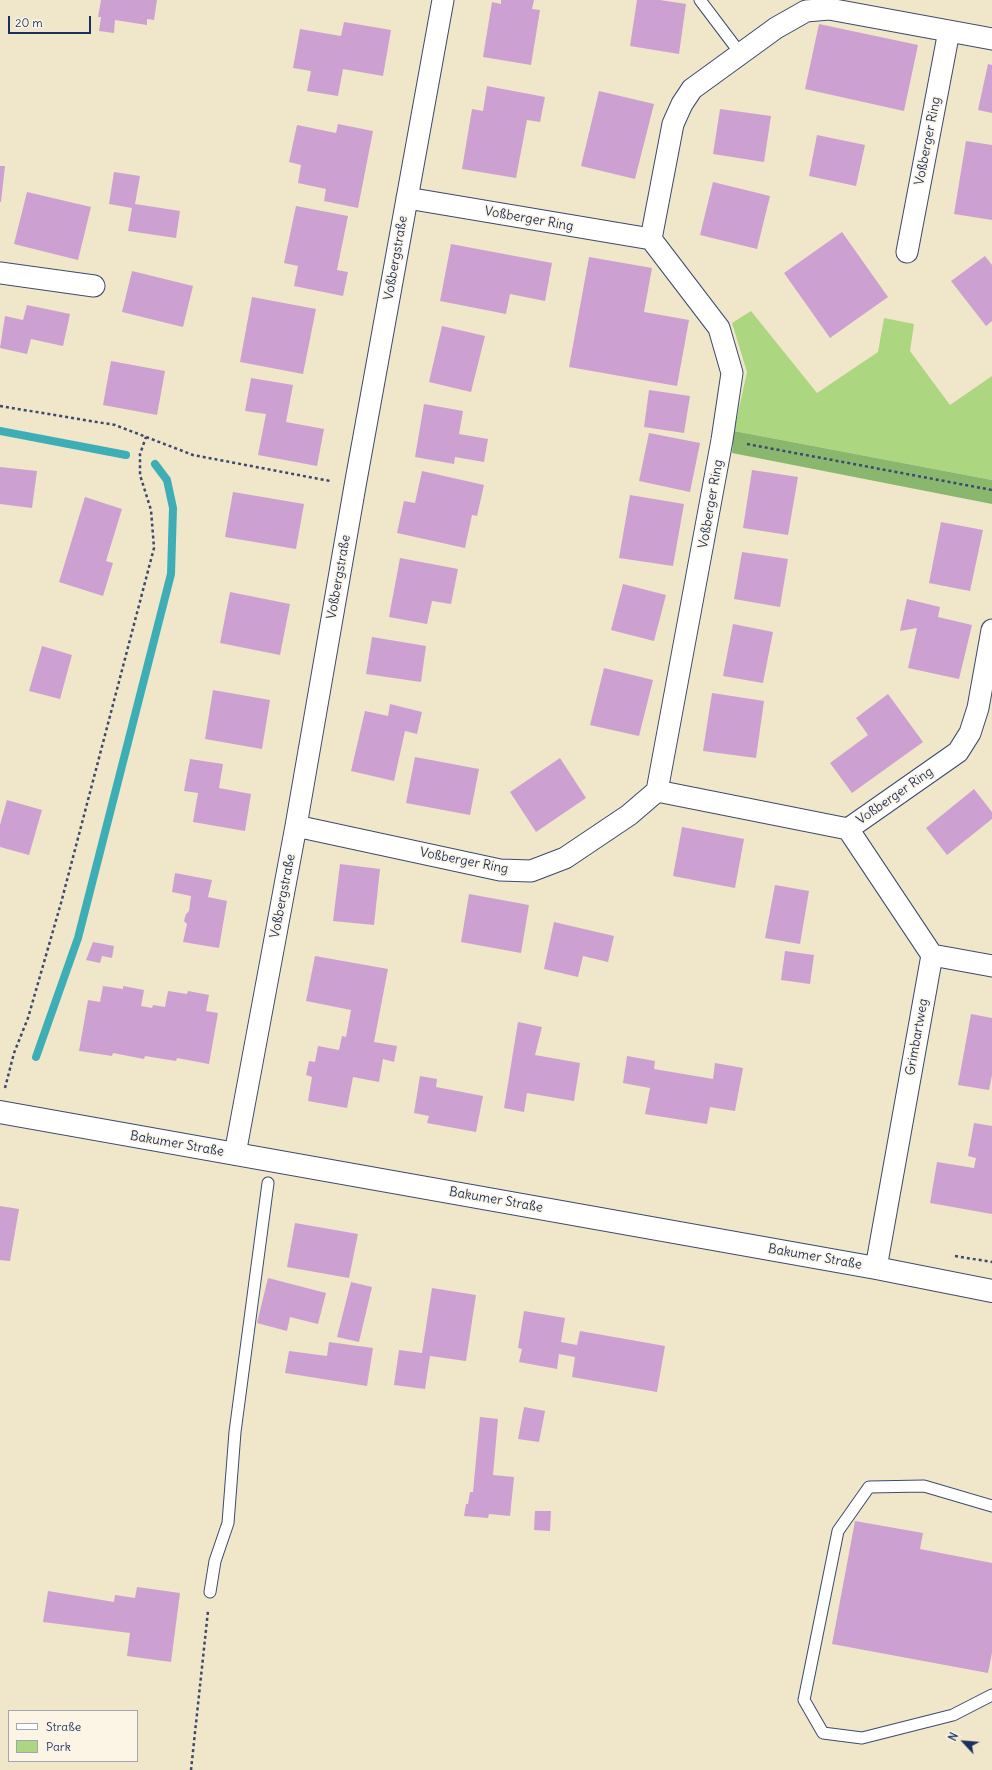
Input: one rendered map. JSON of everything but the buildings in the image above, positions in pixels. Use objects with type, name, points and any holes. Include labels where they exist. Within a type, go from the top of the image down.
[{"type":"main road","name":"Bakumer Straße","points":[[0,1112],[876,1268],[992,1291]]},
{"type":"street","name":"Voßbergstraße","points":[[235,1154],[296,826],[355,486],[443,0]]},
{"type":"street","points":[[651,240],[673,124],[682,104],[692,89],[807,6],[992,38]]},
{"type":"street","name":"Voßberger Ring","points":[[907,252],[949,31]]},
{"type":"street","name":"Voßberger Ring","points":[[296,826],[500,870],[531,872],[565,858],[629,815],[658,790],[722,440],[732,373],[719,328],[651,240],[407,198]]},
{"type":"street","points":[[0,273],[94,286]]},
{"type":"street","name":"Voßberger Ring","points":[[658,790],[848,829],[958,752],[970,733],[978,708],[992,630]]},
{"type":"street","points":[[848,829],[932,955],[992,966]]},
{"type":"street","name":"Grimbartweg","points":[[876,1268],[932,955]]},
{"type":"lane","points":[[700,0],[740,53]]},
{"type":"lane","points":[[210,1592],[215,1561],[228,1523],[235,1432],[268,1183]]},
{"type":"lane","points":[[992,1506],[924,1486],[869,1487],[838,1531],[804,1700],[823,1734],[862,1738],[952,1715],[992,1695]]},
{"type":"path","points":[[0,406],[115,426],[193,454],[355,486]]},
{"type":"path","points":[[0,1112],[14,1053],[28,1018],[61,903],[154,548],[152,510],[140,475],[140,454],[146,438]]},
{"type":"path","points":[[722,440],[992,490]]},
{"type":"path","points":[[191,1770],[210,1592]]},
{"type":"green space","points":[[751,311],[817,393],[878,352],[884,318],[914,324],[910,351],[950,405],[992,376],[992,480],[734,431],[747,372],[732,323]]},
{"type":"green space","points":[[734,431],[992,480],[992,504],[732,453]]},
{"type":"waterway","points":[[0,431],[126,455]]},
{"type":"waterway","points":[[36,1057],[78,938],[171,574],[173,508],[167,480],[155,464]]}]
